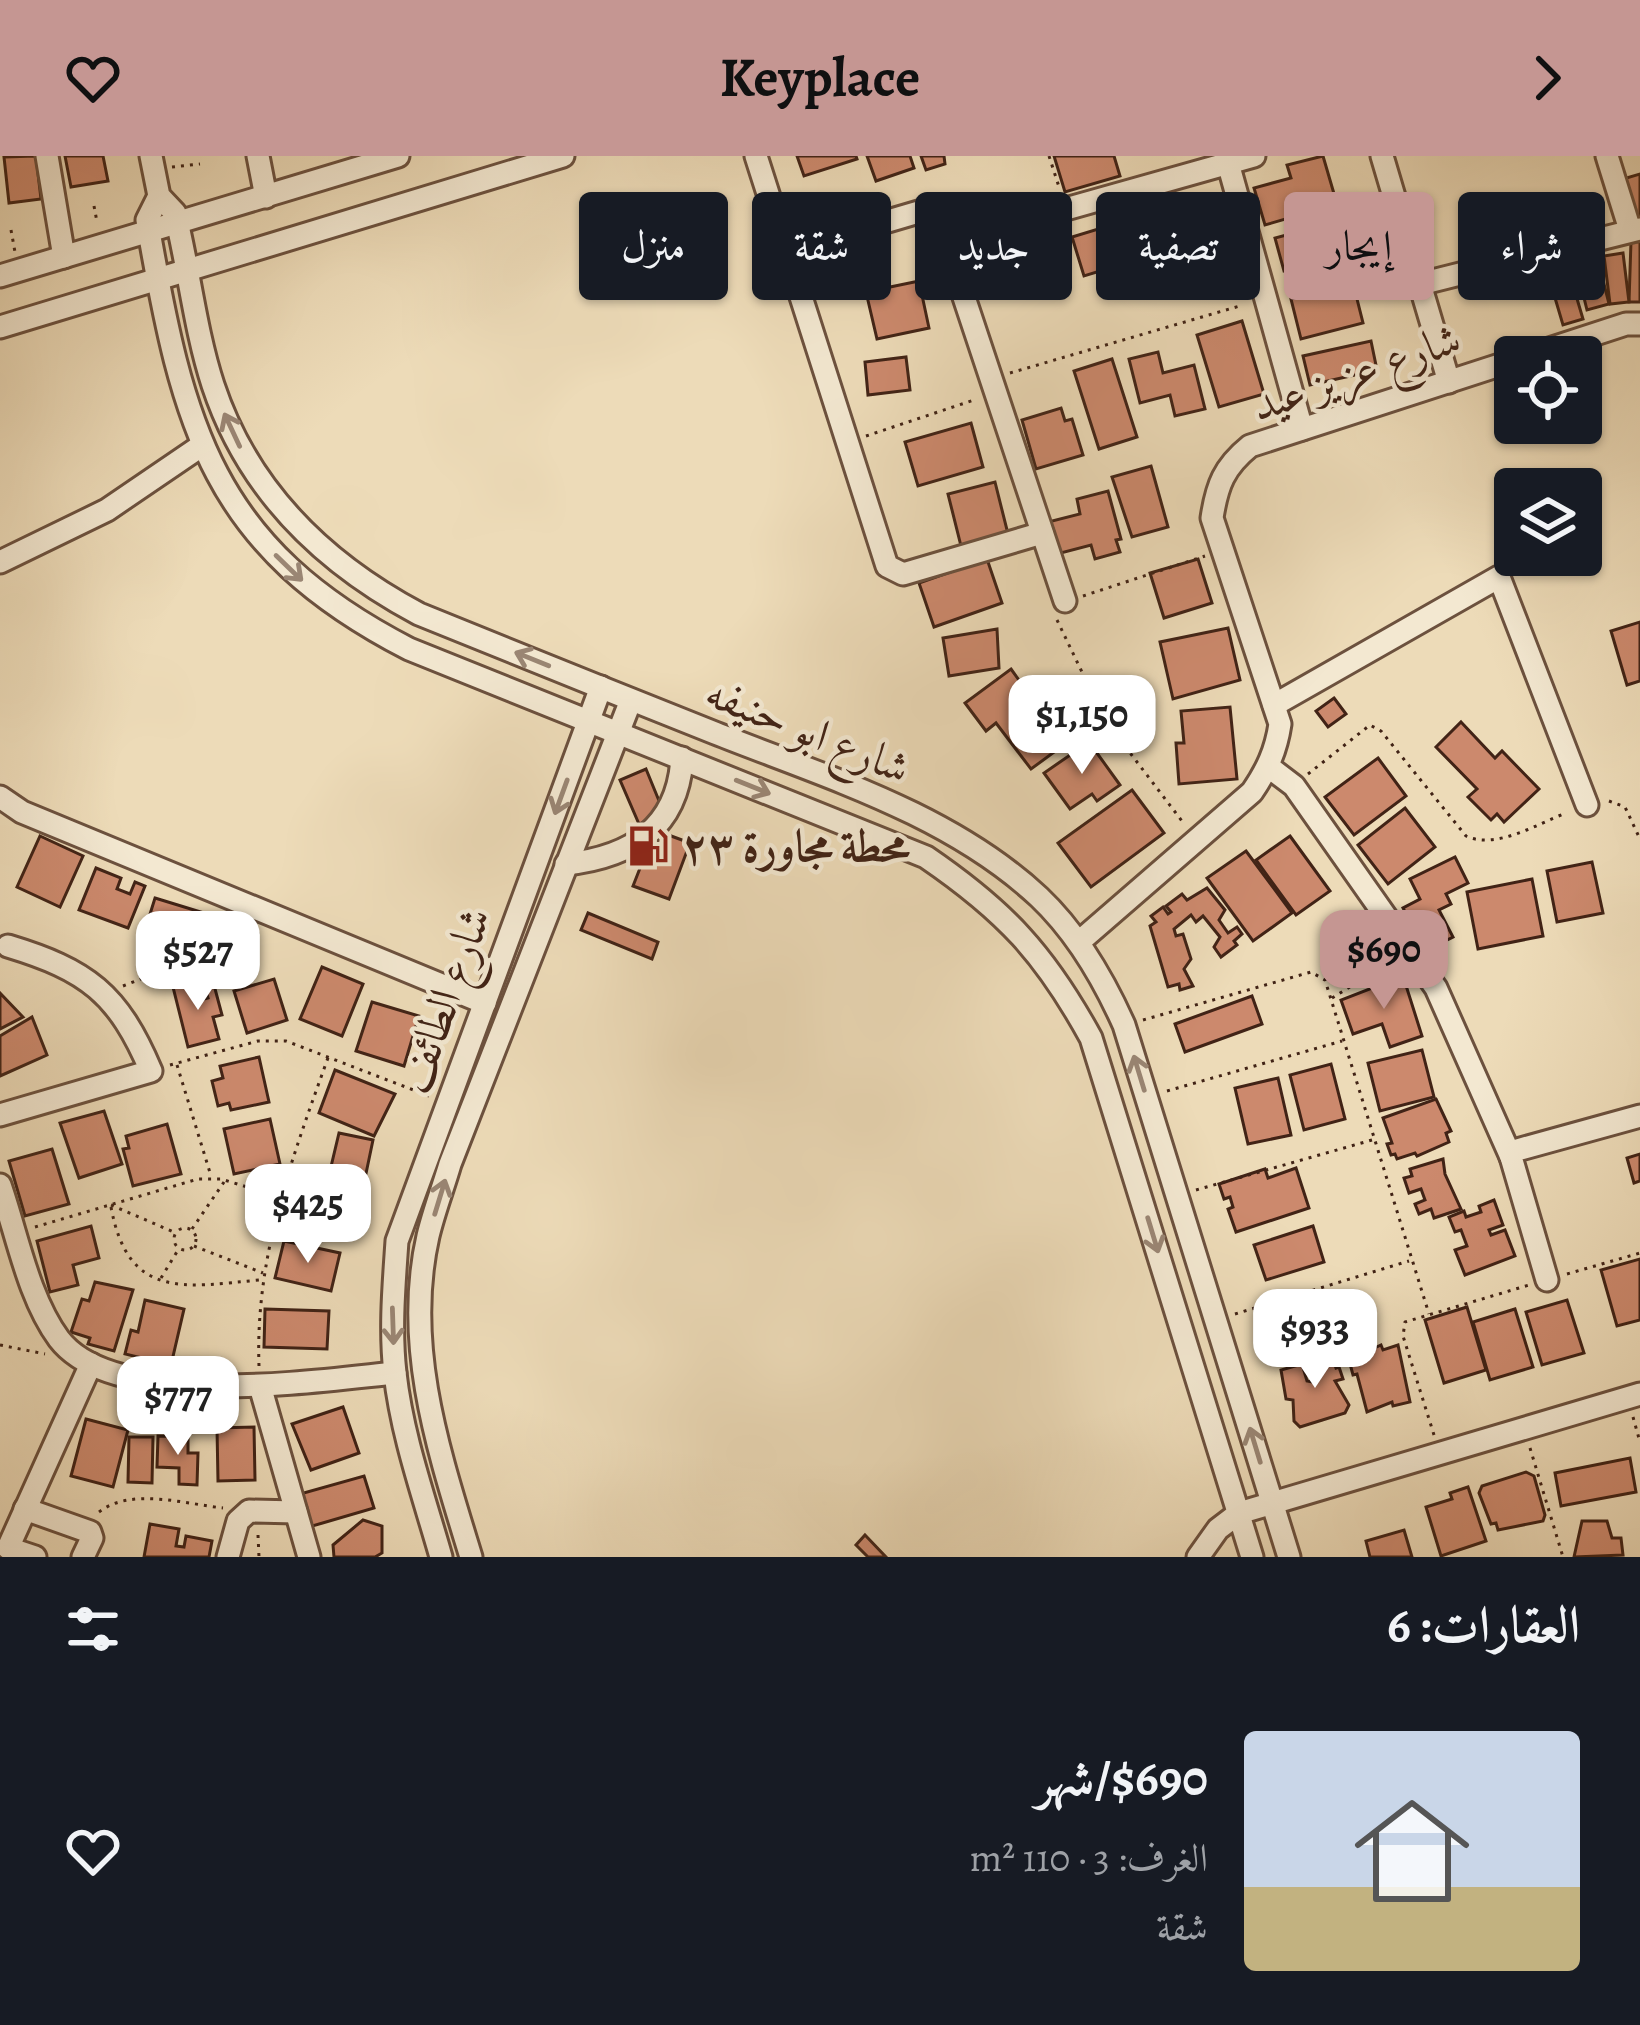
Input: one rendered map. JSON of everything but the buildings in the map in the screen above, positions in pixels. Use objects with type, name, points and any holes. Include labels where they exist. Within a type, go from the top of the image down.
[{"type":"street","points":[[46,156],[64,256]]},
{"type":"street","points":[[258,156],[266,197]]},
{"type":"street","points":[[0,276],[398,156]]},
{"type":"street","points":[[0,327],[562,156]]},
{"type":"street","points":[[756,156],[767,192]]},
{"type":"street","points":[[1072,207],[1254,156]]},
{"type":"street","points":[[1382,156],[1393,192]]},
{"type":"street","points":[[1434,280],[1635,229],[1607,156]]},
{"type":"street","name":"شارع ابو حنيفه","points":[[152,163],[159,196],[178,223],[212,382],[232,432],[258,478],[290,520],[328,557],[388,597],[944,829],[995,861],[1040,898],[1079,942],[1105,982],[1124,1025],[1289,1557]]},
{"type":"street","points":[[1228,163],[1302,429]]},
{"type":"street","name":"شارع ابو حنيفه","points":[[159,196],[147,220],[149,232],[182,393],[201,446],[230,498],[266,545],[308,587],[356,621],[409,649],[926,856],[977,892],[1023,935],[1061,984],[1091,1038],[1252,1557]]},
{"type":"street","points":[[802,300],[887,566],[896,574],[1042,533]]},
{"type":"street","points":[[965,300],[1065,601]]},
{"type":"street","points":[[1425,300],[1448,382]]},
{"type":"street","name":"شارع عزيز عيد","points":[[1591,336],[1640,324]]},
{"type":"street","name":"شارع عزيز عيد","points":[[1269,767],[1280,724],[1211,518],[1217,483],[1250,446],[1494,367]]},
{"type":"street","points":[[0,562],[106,510],[201,446]]},
{"type":"street","points":[[1274,705],[1499,577],[1587,805]]},
{"type":"street","name":"شارع الطائف","points":[[441,1557],[403,1421],[395,1373],[392,1306],[397,1240],[601,687]]},
{"type":"street","name":"شارع الطائف","points":[[471,1557],[424,1392],[419,1315],[428,1238],[450,1164],[631,700]]},
{"type":"street","points":[[566,865],[601,859],[654,828],[679,791],[682,758]]},
{"type":"street","points":[[1079,942],[1252,792],[1269,767],[1294,786],[1447,1008],[1511,1157],[1547,1280]]},
{"type":"street","points":[[0,797],[22,812],[485,1003]]},
{"type":"street","points":[[0,1115],[151,1071],[133,1029],[105,994],[60,962],[8,946]]},
{"type":"street","points":[[1511,1157],[1517,1150],[1640,1116]]},
{"type":"street","points":[[0,1185],[42,1310],[61,1342],[91,1364],[192,1386],[260,1386],[395,1373]]},
{"type":"street","points":[[35,1557],[8,1547],[91,1364]]},
{"type":"street","points":[[260,1386],[309,1557]]},
{"type":"street","points":[[1198,1557],[1218,1528],[1239,1513],[1634,1396]]},
{"type":"street","points":[[25,1509],[90,1532],[83,1557]]},
{"type":"street","points":[[228,1557],[238,1521],[249,1511],[296,1512]]},
{"type":"path","points":[[1049,156],[1061,192]]},
{"type":"path","points":[[152,163],[200,164]]},
{"type":"path","points":[[847,442],[993,386],[1266,298]]},
{"type":"path","points":[[1197,840],[1105,720],[1057,619],[1065,601],[1222,551]]},
{"type":"path","points":[[1294,786],[1370,725],[1381,731],[1466,836],[1479,842],[1610,801],[1625,806],[1640,839]]},
{"type":"path","points":[[105,994],[288,921]]},
{"type":"path","points":[[1330,999],[1408,950]]},
{"type":"path","points":[[1124,1025],[1311,972],[1325,980],[1429,1314]]},
{"type":"path","points":[[151,1071],[258,1041],[286,1041],[448,1103]]},
{"type":"path","points":[[1147,1097],[1344,1041]]},
{"type":"path","points":[[260,1386],[257,1315],[263,1277],[280,1197],[328,1055]]},
{"type":"path","points":[[177,1063],[212,1178]]},
{"type":"path","points":[[1177,1196],[1374,1140]]},
{"type":"path","points":[[16,1233],[212,1178],[280,1197]]},
{"type":"path","points":[[110,1205],[176,1233],[191,1230],[226,1180]]},
{"type":"path","points":[[110,1205],[116,1234],[131,1261],[160,1280],[184,1288],[263,1277]]},
{"type":"path","points":[[191,1230],[194,1246]]},
{"type":"path","points":[[160,1280],[179,1249],[176,1233]]},
{"type":"path","points":[[179,1249],[194,1246],[263,1277]]},
{"type":"path","points":[[1440,1454],[1401,1329],[1405,1322],[1640,1253]]},
{"type":"path","points":[[1216,1320],[1412,1260]]},
{"type":"path","points":[[1634,1396],[1640,1442]]},
{"type":"path","points":[[1524,1429],[1562,1557]]},
{"type":"path","points":[[90,1532],[97,1514],[112,1502],[131,1498],[249,1511]]},
{"type":"place","name":"محطة مجاورة ٢٣","points":[[648,846]]}]
